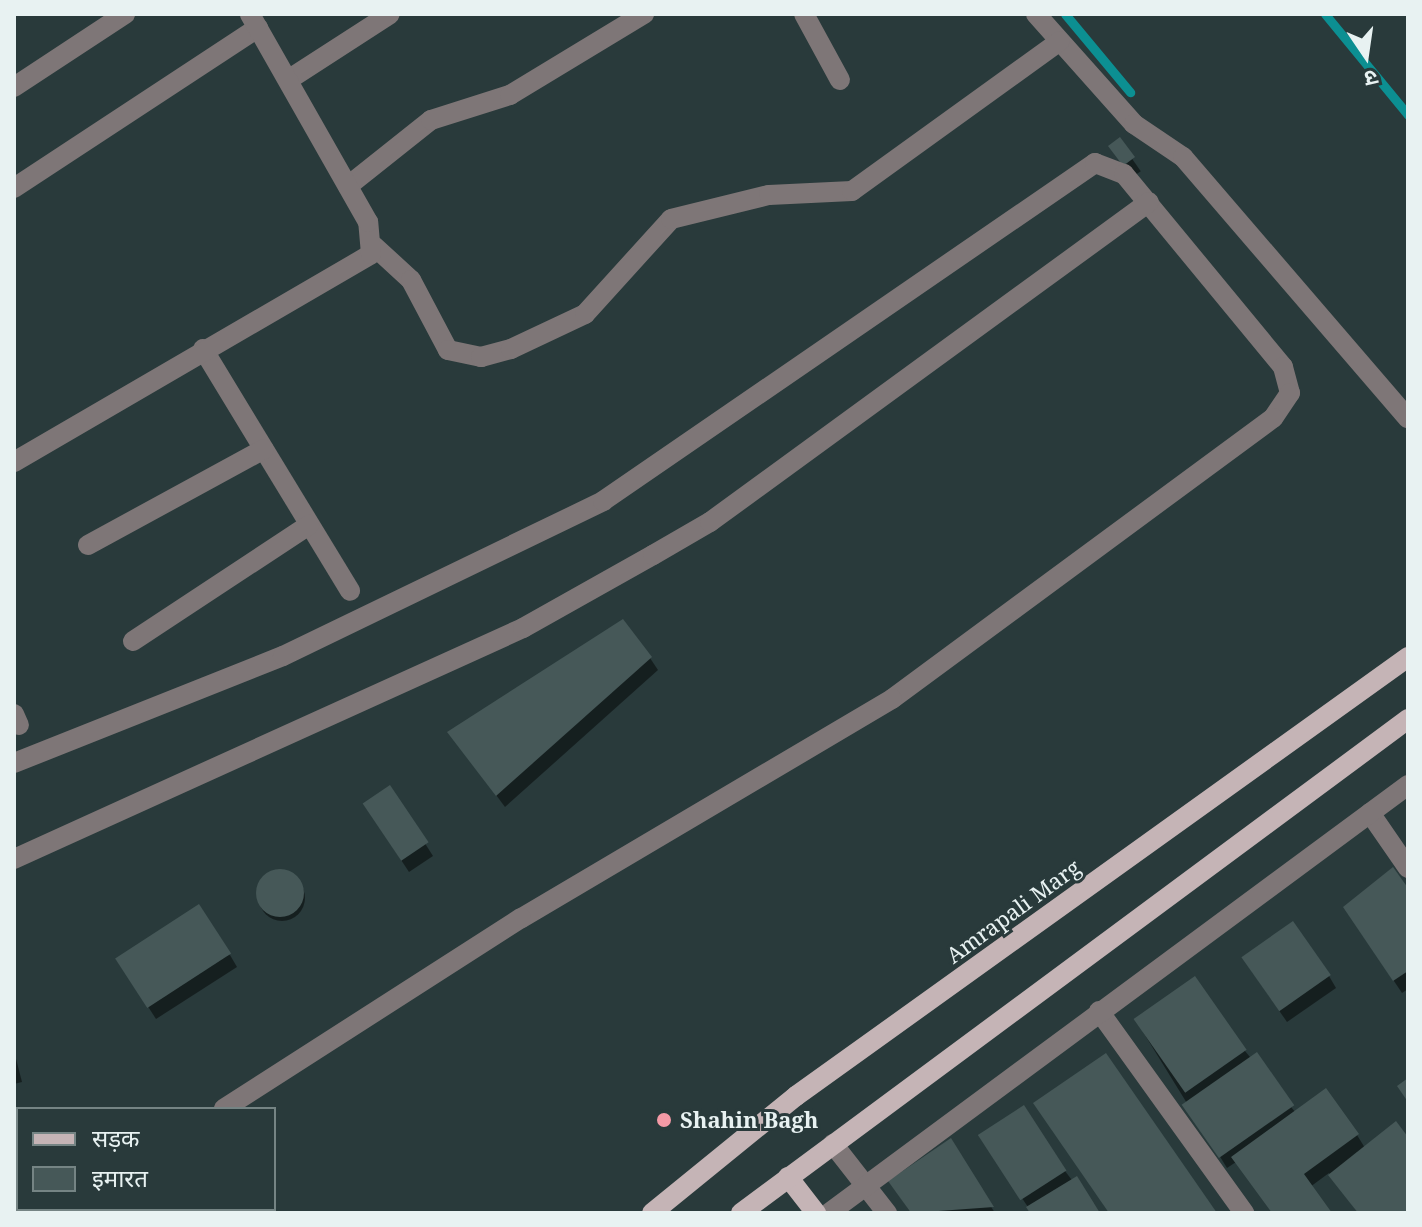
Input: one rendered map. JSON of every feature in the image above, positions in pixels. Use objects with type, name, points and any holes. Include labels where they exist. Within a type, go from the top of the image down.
[{"type":"main road","name":"Amrapali Marg","points":[[652,1213],[796,1096],[1408,657]]},
{"type":"main road","points":[[741,1213],[1408,719]]},
{"type":"main road","points":[[788,1177],[816,1213]]},
{"type":"street","points":[[14,87],[125,14]]},
{"type":"street","points":[[288,80],[390,14]]},
{"type":"street","points":[[348,186],[431,120],[510,95],[644,14]]},
{"type":"street","points":[[804,14],[840,80]]},
{"type":"street","points":[[1036,14],[1134,124],[1183,157],[1408,419]]},
{"type":"street","points":[[16,182],[254,21],[348,186],[374,246],[411,280],[448,350],[481,357],[511,349],[585,314],[671,219],[769,195],[852,191],[1060,41]]},
{"type":"street","points":[[14,763],[283,656],[603,501],[1079,169],[1111,166],[1149,202],[1283,367],[1290,393],[1273,418],[892,699],[521,918],[227,1107]]},
{"type":"street","points":[[14,859],[523,628],[653,555],[710,522],[1149,202]]},
{"type":"street","points":[[14,462],[203,349],[364,262],[374,246]]},
{"type":"street","points":[[203,349],[350,591]]},
{"type":"street","points":[[88,545],[264,449]]},
{"type":"street","points":[[133,641],[309,525]]},
{"type":"street","points":[[829,1213],[1408,785]]},
{"type":"street","points":[[1370,813],[1408,868]]},
{"type":"street","points":[[1099,1011],[1244,1213]]},
{"type":"street","points":[[833,1144],[887,1213]]},
{"type":"building","points":[[1120,137],[1135,157],[1123,166],[1108,146]]},
{"type":"building","points":[[623,619],[652,657],[496,796],[447,732]]},
{"type":"building","points":[[390,785],[429,842],[401,861],[363,803]]},
{"type":"building","points":[[1393,867],[1408,888],[1408,971],[1393,981],[1343,907]]},
{"type":"building","points":[[280,869],[297,876],[304,893],[297,910],[280,917],[263,910],[256,893],[263,876]]},
{"type":"building","points":[[199,904],[231,953],[147,1008],[115,958]]},
{"type":"building","points":[[1293,921],[1331,975],[1279,1011],[1241,957]]},
{"type":"building","points":[[1195,976],[1247,1050],[1185,1093],[1134,1019]]},
{"type":"building","points":[[1257,1052],[1294,1105],[1219,1158],[1182,1105]]},
{"type":"building","points":[[1106,1053],[1217,1213],[1109,1213],[1033,1103]]},
{"type":"building","points":[[1408,1078],[1408,1102],[1397,1086]]},
{"type":"building","points":[[1326,1088],[1359,1134],[1304,1174],[1332,1213],[1272,1213],[1231,1157]]},
{"type":"building","points":[[1024,1105],[1066,1170],[1020,1200],[978,1135]]},
{"type":"building","points":[[1396,1121],[1408,1137],[1408,1213],[1358,1213],[1328,1175]]},
{"type":"building","points":[[951,1138],[994,1207],[911,1213],[888,1181]]},
{"type":"building","points":[[1077,1176],[1100,1213],[1030,1213],[1026,1207]]},
{"type":"waterway","points":[[1065,14],[1130,92]]},
{"type":"waterway","points":[[1325,14],[1408,115]]},
{"type":"place","name":"Shahin Bagh","points":[[664,1120]]}]
